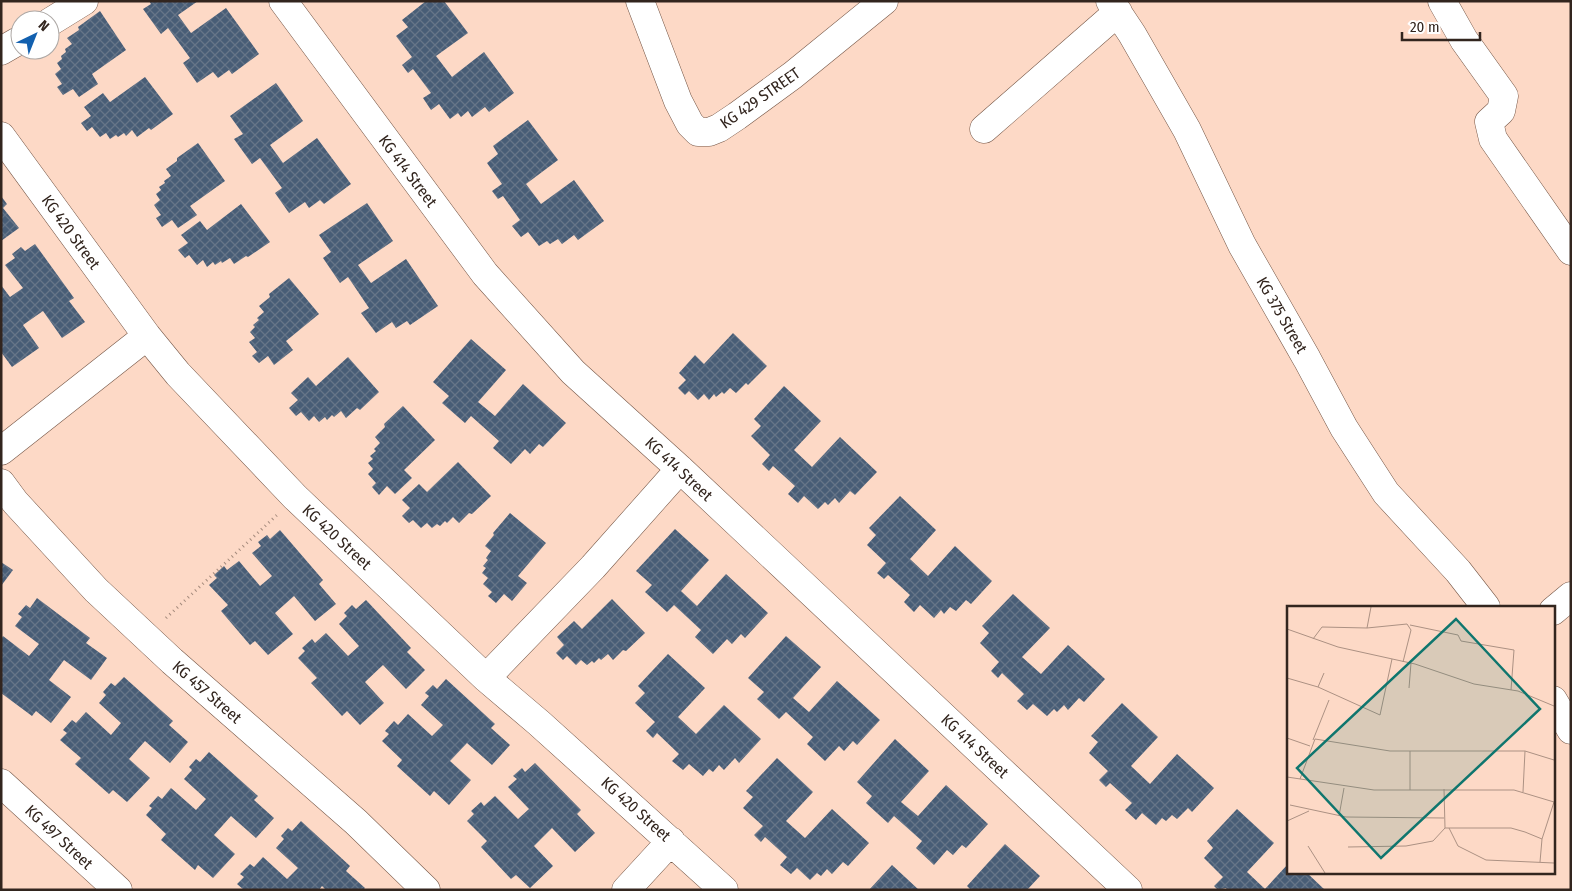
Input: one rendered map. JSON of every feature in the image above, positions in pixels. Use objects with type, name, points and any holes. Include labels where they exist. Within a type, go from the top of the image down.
[{"type":"street","points":[[60,16],[84,1]]},
{"type":"street","name":"KG 414 Street","points":[[283,1],[484,274],[574,372],[680,469],[1128,890]]},
{"type":"street","name":"KG 429 STREET","points":[[640,1],[678,101],[690,124],[698,132],[709,132],[719,128],[737,116],[793,75],[884,1]]},
{"type":"street","points":[[1442,1],[1464,40],[1504,96],[1501,111],[1489,122],[1493,139],[1571,251]]},
{"type":"street","points":[[984,129],[1114,7]]},
{"type":"street","name":"KG 375 Street","points":[[1114,7],[1187,130],[1242,245],[1344,428],[1386,492],[1458,571],[1485,606]]},
{"type":"street","name":"KG 420 Street","points":[[1,136],[147,336],[178,374],[295,497],[486,678],[539,723],[724,890]]},
{"type":"street","points":[[1,451],[147,336]]},
{"type":"street","points":[[486,678],[593,568],[680,469]]},
{"type":"street","name":"KG 457 Street","points":[[1,482],[15,502],[96,590],[146,637],[356,822],[426,890]]},
{"type":"street","points":[[1554,610],[1571,596]]},
{"type":"street","points":[[1554,702],[1571,730]]},
{"type":"street","name":"KG 497 Street","points":[[1,783],[118,890]]},
{"type":"street","points":[[626,890],[671,841]]},
{"type":"path","points":[[146,637],[295,497]]},
{"type":"building","points":[[149,1],[198,1],[178,15],[191,33],[226,8],[259,54],[232,74],[229,70],[218,78],[213,72],[197,83],[183,63],[190,58],[168,28],[161,34],[143,9],[151,4]]},
{"type":"building","points":[[426,1],[444,1],[468,33],[436,56],[452,77],[484,52],[514,93],[489,112],[485,107],[472,117],[468,111],[461,117],[458,113],[450,119],[439,104],[431,110],[423,98],[431,93],[413,69],[408,73],[402,65],[412,57],[396,36],[408,27],[402,20]]},
{"type":"building","points":[[100,11],[126,50],[92,74],[98,84],[79,97],[73,89],[63,95],[57,87],[62,84],[55,74],[61,69],[57,63],[66,52],[65,49],[72,44],[67,38],[79,30],[78,27]]},
{"type":"building","points":[[145,77],[173,114],[151,130],[149,128],[137,137],[132,130],[126,136],[124,133],[110,139],[106,133],[100,137],[92,127],[87,131],[81,123],[91,116],[84,107],[103,93],[110,102]]},
{"type":"building","points":[[276,83],[303,121],[270,145],[283,163],[317,138],[351,184],[324,204],[320,200],[309,208],[305,202],[289,213],[275,193],[282,188],[260,158],[252,164],[234,139],[243,134],[230,116]]},
{"type":"building","points":[[528,120],[558,160],[526,184],[541,204],[574,180],[604,221],[578,240],[574,235],[562,244],[558,239],[550,244],[547,241],[539,246],[528,232],[521,237],[512,226],[520,220],[503,196],[498,199],[492,191],[502,184],[487,163],[498,154],[493,146]]},
{"type":"building","points":[[198,143],[225,181],[190,206],[197,215],[178,228],[172,220],[162,227],[156,218],[161,215],[154,205],[160,200],[156,194],[161,190],[159,187],[171,176],[166,169],[177,161],[177,158]]},
{"type":"building","points":[[1,196],[7,204],[3,208],[19,228],[1,241]]},
{"type":"building","points":[[367,203],[393,241],[358,265],[371,283],[406,259],[438,306],[410,325],[407,321],[396,328],[392,322],[376,333],[361,313],[369,308],[348,277],[340,283],[323,258],[331,252],[319,235]]},
{"type":"building","points":[[241,204],[270,242],[234,264],[230,258],[215,265],[213,262],[207,267],[203,260],[197,265],[189,255],[185,258],[178,250],[188,243],[181,235],[200,221],[207,230]]},
{"type":"building","points":[[35,244],[74,298],[69,301],[85,322],[62,338],[43,311],[23,325],[39,348],[12,367],[1,352],[1,285],[10,297],[23,288],[5,265],[15,258],[12,254],[21,247],[25,251]]},
{"type":"building","points":[[289,278],[319,314],[286,341],[293,350],[274,365],[268,356],[259,363],[252,356],[257,352],[249,342],[255,338],[250,332],[255,327],[253,325],[264,312],[259,306],[270,297],[269,294]]},
{"type":"building","points":[[733,333],[767,366],[748,385],[746,383],[736,393],[730,388],[724,394],[722,392],[716,397],[714,394],[709,400],[704,394],[698,400],[689,391],[685,395],[678,388],[686,380],[679,373],[695,355],[704,364]]},
{"type":"building","points":[[471,339],[506,370],[478,402],[495,416],[523,384],[566,423],[543,447],[539,444],[530,454],[525,449],[511,464],[493,448],[499,441],[471,416],[465,423],[442,403],[449,396],[433,382]]},
{"type":"building","points":[[348,357],[379,392],[360,410],[357,408],[346,418],[341,411],[334,417],[332,415],[327,420],[325,417],[319,422],[314,416],[309,421],[301,412],[296,416],[289,408],[298,400],[291,393],[308,377],[316,386]]},
{"type":"building","points":[[784,386],[821,421],[794,450],[812,467],[840,437],[877,472],[855,495],[850,491],[839,503],[835,498],[828,505],[825,502],[818,509],[804,496],[798,503],[788,494],[795,486],[773,466],[769,471],[762,464],[770,455],[751,436],[761,426],[754,419]]},
{"type":"building","points":[[403,406],[435,440],[404,470],[412,478],[395,494],[387,486],[379,495],[372,487],[376,483],[368,474],[373,469],[368,463],[373,459],[370,456],[376,451],[374,449],[380,443],[375,437],[385,427],[384,424]]},
{"type":"building","points":[[458,462],[491,496],[472,514],[469,513],[459,523],[453,517],[447,523],[445,521],[440,526],[437,524],[432,528],[427,523],[421,528],[413,520],[409,523],[402,516],[410,508],[402,500],[419,484],[427,492]]},
{"type":"building","points":[[900,496],[936,530],[910,559],[928,576],[955,546],[992,581],[971,604],[966,600],[956,611],[950,607],[944,614],[941,610],[934,618],[920,605],[914,612],[904,602],[910,595],[888,575],[884,579],[877,573],[886,563],[867,545],[876,535],[869,528]]},
{"type":"building","points":[[510,513],[546,543],[518,576],[527,583],[512,601],[504,594],[496,603],[488,596],[492,592],[483,584],[488,578],[482,573],[486,568],[483,566],[488,560],[486,558],[491,551],[485,546]]},
{"type":"building","points":[[675,529],[709,560],[681,591],[697,606],[726,574],[768,613],[745,638],[741,634],[732,644],[727,639],[713,654],[695,637],[701,630],[674,605],[667,612],[645,592],[652,585],[636,571]]},
{"type":"building","points":[[280,530],[323,580],[319,584],[336,604],[315,621],[294,596],[275,613],[293,634],[268,655],[255,641],[250,645],[221,611],[228,605],[209,585],[217,578],[214,575],[224,566],[227,570],[239,561],[260,586],[272,576],[252,553],[261,546],[258,542],[267,535],[270,539]]},
{"type":"building","points":[[1,562],[13,570],[1,586]]},
{"type":"building","points":[[1013,594],[1050,628],[1022,657],[1041,674],[1068,645],[1105,679],[1084,702],[1079,698],[1068,710],[1064,705],[1057,712],[1054,709],[1047,716],[1033,704],[1027,710],[1017,701],[1024,694],[1002,673],[998,678],[991,671],[999,662],[980,643],[989,633],[982,626]]},
{"type":"building","points":[[37,598],[90,638],[86,643],[107,658],[91,680],[64,660],[49,680],[71,697],[51,723],[36,711],[32,716],[1,693],[1,639],[3,636],[29,656],[39,644],[15,626],[22,617],[18,614],[26,605],[30,608]]},
{"type":"building","points":[[612,599],[645,633],[626,651],[623,650],[613,660],[608,654],[601,660],[599,658],[594,663],[592,661],[587,665],[581,660],[576,665],[567,656],[563,660],[556,653],[564,645],[557,637],[574,621],[582,629]]},
{"type":"building","points":[[366,600],[411,648],[407,652],[425,670],[406,689],[383,665],[365,682],[384,703],[360,725],[347,711],[342,716],[311,683],[317,678],[298,658],[305,651],[302,648],[312,639],[315,643],[326,633],[348,656],[359,646],[339,624],[347,616],[344,613],[352,605],[356,609]]},
{"type":"building","points":[[786,636],[821,667],[793,698],[809,712],[837,681],[880,720],[857,745],[853,741],[844,751],[839,746],[825,761],[807,744],[813,737],[786,712],[779,719],[757,699],[764,692],[748,678]]},
{"type":"building","points":[[668,654],[705,688],[678,717],[696,734],[724,705],[761,739],[739,763],[735,758],[724,770],[719,765],[713,772],[709,769],[703,776],[689,764],[683,770],[672,761],[679,754],[657,733],[653,738],[646,731],[655,722],[635,703],[645,693],[638,686]]},
{"type":"building","points":[[124,677],[173,721],[169,725],[188,742],[170,763],[145,741],[129,759],[150,778],[127,802],[113,790],[109,794],[75,764],[81,758],[60,740],[67,733],[63,730],[72,720],[76,723],[86,712],[111,735],[121,723],[99,703],[106,695],[103,692],[111,683],[115,686]]},
{"type":"building","points":[[446,679],[495,724],[491,728],[510,745],[492,765],[467,743],[450,761],[471,780],[449,805],[434,791],[430,796],[397,766],[402,760],[382,741],[389,734],[385,731],[394,721],[398,725],[408,714],[432,736],[443,725],[421,705],[429,696],[425,693],[433,685],[437,689]]},
{"type":"building","points":[[1122,703],[1158,737],[1131,766],[1150,784],[1177,754],[1214,788],[1192,812],[1188,808],[1177,819],[1172,815],[1166,821],[1162,818],[1156,825],[1142,813],[1136,820],[1125,810],[1132,803],[1110,783],[1106,787],[1099,780],[1108,771],[1089,753],[1098,742],[1091,736]]},
{"type":"building","points":[[895,739],[929,771],[901,802],[918,816],[946,785],[988,824],[966,848],[962,845],[953,855],[947,850],[934,865],[916,848],[922,841],[894,816],[888,823],[866,803],[872,796],[857,782]]},
{"type":"building","points":[[209,752],[258,796],[254,800],[274,818],[256,838],[231,816],[214,835],[235,854],[213,878],[198,865],[195,870],[161,840],[166,834],[146,815],[152,808],[149,806],[158,796],[162,799],[171,788],[196,810],[206,799],[184,779],[192,770],[189,767],[196,759],[200,762]]},
{"type":"building","points":[[777,758],[813,792],[786,821],[805,838],[832,809],[869,843],[848,866],[843,862],[832,874],[827,869],[821,876],[817,873],[810,880],[797,868],[791,874],[780,865],[787,857],[765,837],[761,842],[754,835],[763,826],[743,808],[753,797],[746,791]]},
{"type":"building","points":[[535,763],[581,810],[577,814],[595,833],[575,852],[552,828],[534,846],[553,866],[530,888],[516,875],[511,879],[481,847],[487,841],[467,821],[474,814],[471,811],[481,802],[484,806],[495,796],[518,819],[529,809],[508,787],[517,779],[513,776],[522,768],[525,772]]},
{"type":"building","points":[[1237,809],[1274,843],[1247,872],[1265,889],[1287,865],[1287,874],[1308,874],[1325,890],[1227,890],[1226,888],[1218,890],[1214,886],[1223,877],[1204,858],[1213,848],[1207,841]]},
{"type":"building","points":[[301,821],[350,866],[346,871],[365,888],[363,890],[326,890],[322,886],[319,890],[244,890],[237,884],[244,877],[240,874],[250,864],[254,867],[263,857],[287,879],[298,868],[276,848],[284,839],[281,836],[288,828],[292,831]]},
{"type":"building","points":[[1005,844],[1040,876],[1027,890],[971,890],[967,886]]},
{"type":"building","points":[[892,865],[919,890],[869,890]]}]
